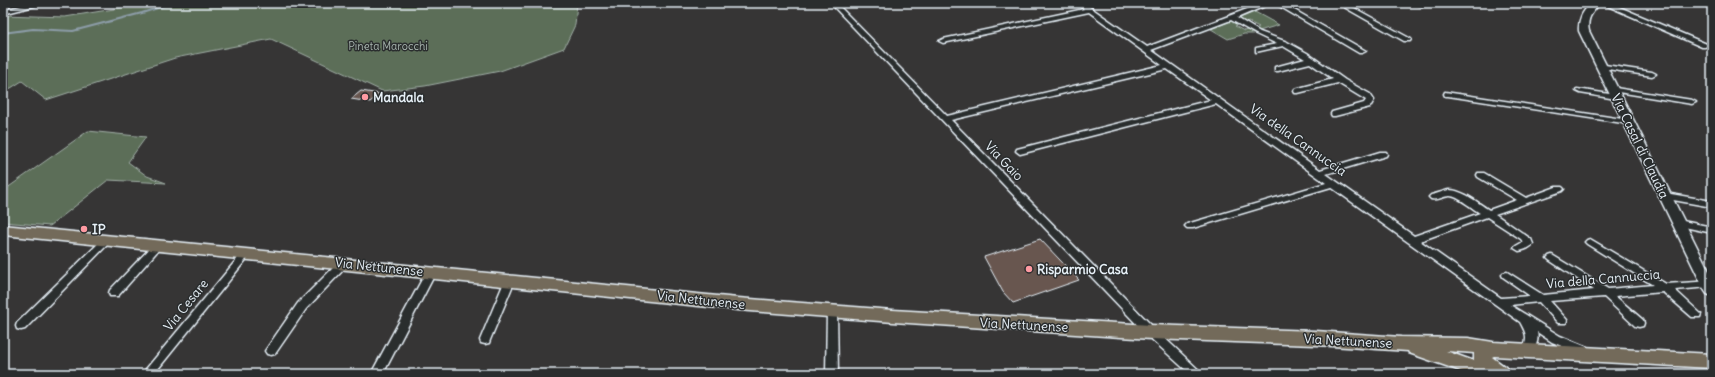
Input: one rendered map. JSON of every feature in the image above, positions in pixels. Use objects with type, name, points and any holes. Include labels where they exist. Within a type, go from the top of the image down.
[{"type":"main road","name":"Via Nettunense","points":[[3,230],[738,304],[963,321],[1151,332],[1316,338],[1402,344],[1468,345],[1493,349],[1707,359]]},
{"type":"main road","name":"Via Nettunense","points":[[1402,344],[1490,374]]},
{"type":"main road","points":[[1493,349],[1483,353],[1482,359],[1488,366],[1501,374]]},
{"type":"street","points":[[3,12],[44,3]]},
{"type":"street","name":"Via della Cannuccia","points":[[1080,3],[1520,317],[1560,341],[1592,353]]},
{"type":"street","points":[[1146,50],[1269,3]]},
{"type":"street","points":[[1277,3],[1362,51]]},
{"type":"street","points":[[1340,3],[1407,39]]},
{"type":"street","name":"Via Casal di Claudia","points":[[1596,3],[1585,16],[1583,24],[1586,36],[1710,287]]},
{"type":"street","points":[[1604,3],[1705,44]]},
{"type":"street","name":"Via Gaio","points":[[838,8],[1151,332],[1197,374]]},
{"type":"street","points":[[943,41],[1090,10]]},
{"type":"street","points":[[1232,18],[1261,35],[1284,44],[1304,55],[1326,69],[1339,80],[1365,95],[1370,102],[1367,105],[1335,114]]},
{"type":"street","points":[[1259,50],[1284,44]]},
{"type":"street","points":[[1278,69],[1311,60]]},
{"type":"street","points":[[945,119],[1169,66]]},
{"type":"street","points":[[1601,66],[1652,74]]},
{"type":"street","points":[[1298,91],[1339,80]]},
{"type":"street","points":[[1580,91],[1614,93],[1692,102]]},
{"type":"street","points":[[1448,94],[1629,122]]},
{"type":"street","points":[[1020,151],[1218,101]]},
{"type":"street","points":[[1320,173],[1383,154]]},
{"type":"street","points":[[1481,175],[1525,200]]},
{"type":"street","points":[[1190,226],[1334,183]]},
{"type":"street","points":[[1413,240],[1559,189]]},
{"type":"street","points":[[1434,197],[1447,193],[1456,194],[1526,238],[1528,244],[1519,248]]},
{"type":"street","points":[[1665,196],[1712,204]]},
{"type":"street","points":[[1678,223],[1712,230]]},
{"type":"street","points":[[21,326],[107,240]]},
{"type":"street","points":[[1590,242],[1665,288],[1696,314]]},
{"type":"street","points":[[114,293],[158,245]]},
{"type":"street","name":"Via Cesare","points":[[148,374],[246,254]]},
{"type":"street","points":[[1552,258],[1606,293],[1639,323]]},
{"type":"street","points":[[271,351],[301,308],[344,264]]},
{"type":"street","points":[[377,374],[431,272]]},
{"type":"street","points":[[1507,275],[1540,298],[1562,320]]},
{"type":"street","points":[[485,340],[510,280]]},
{"type":"street","name":"Via della Cannuccia","points":[[1500,302],[1665,288],[1710,287]]},
{"type":"street","points":[[832,311],[832,374]]},
{"type":"street","name":"Via della Cannuccia","points":[[1520,317],[1534,336],[1528,350]]},
{"type":"green space","name":"Pineta Marocchi","points":[[132,3],[577,3],[575,25],[564,48],[500,71],[425,86],[382,91],[271,39],[175,58],[46,100],[22,81],[3,93],[3,15],[65,17],[120,8]]},
{"type":"green space","points":[[1255,12],[1279,25],[1259,31],[1255,29],[1259,27],[1249,22],[1245,23],[1237,19]]},
{"type":"green space","points":[[1233,20],[1240,24],[1235,26],[1244,31],[1248,30],[1256,34],[1244,34],[1228,39],[1211,29]]},
{"type":"green space","points":[[88,131],[146,137],[128,162],[147,176],[166,183],[108,180],[50,226],[3,222],[3,191]]},
{"type":"building","name":"Mandala","points":[[361,91],[380,94],[370,102],[351,99]]},
{"type":"building","name":"Risparmio Casa","points":[[1040,239],[1079,280],[1013,303],[1003,292],[984,257]]},
{"type":"waterway","points":[[3,33],[33,29],[73,31],[142,13],[173,3]]},
{"type":"place","name":"Mandala","points":[[365,97]]},
{"type":"place","name":"IP","points":[[84,229]]},
{"type":"place","name":"Risparmio Casa","points":[[1029,269]]}]
